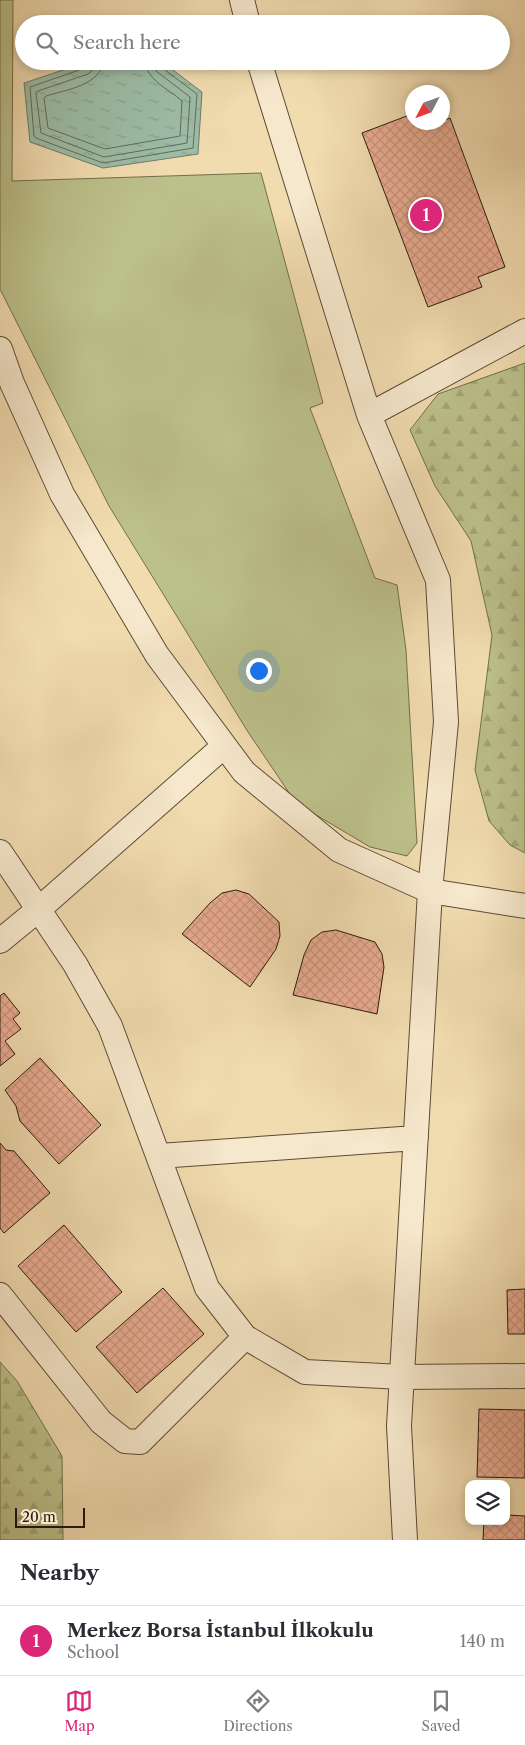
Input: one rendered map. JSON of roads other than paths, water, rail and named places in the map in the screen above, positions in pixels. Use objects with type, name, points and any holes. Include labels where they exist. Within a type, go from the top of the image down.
[{"type":"street","points":[[242,0],[246,15]]},
{"type":"street","points":[[262,70],[369,415],[438,580],[446,722],[430,891],[399,1426],[405,1540]]},
{"type":"street","points":[[369,415],[525,331]]},
{"type":"street","points":[[0,349],[6,385],[62,494],[157,655],[244,772],[339,850],[430,891],[525,906]]},
{"type":"street","points":[[0,941],[224,746]]},
{"type":"street","points":[[0,852],[75,964],[110,1026],[207,1288],[245,1337],[305,1372],[402,1377],[525,1376]]},
{"type":"street","points":[[158,1156],[416,1138]]},
{"type":"street","points":[[0,1295],[101,1422],[126,1441],[140,1442],[245,1337]]},
{"type":"water","points":[[63,70],[173,70],[202,92],[198,154],[103,168],[30,142],[24,83]]},
{"type":"place","name":"Merkez Borsa İstanbul İlkokulu","points":[[426,215]]}]
